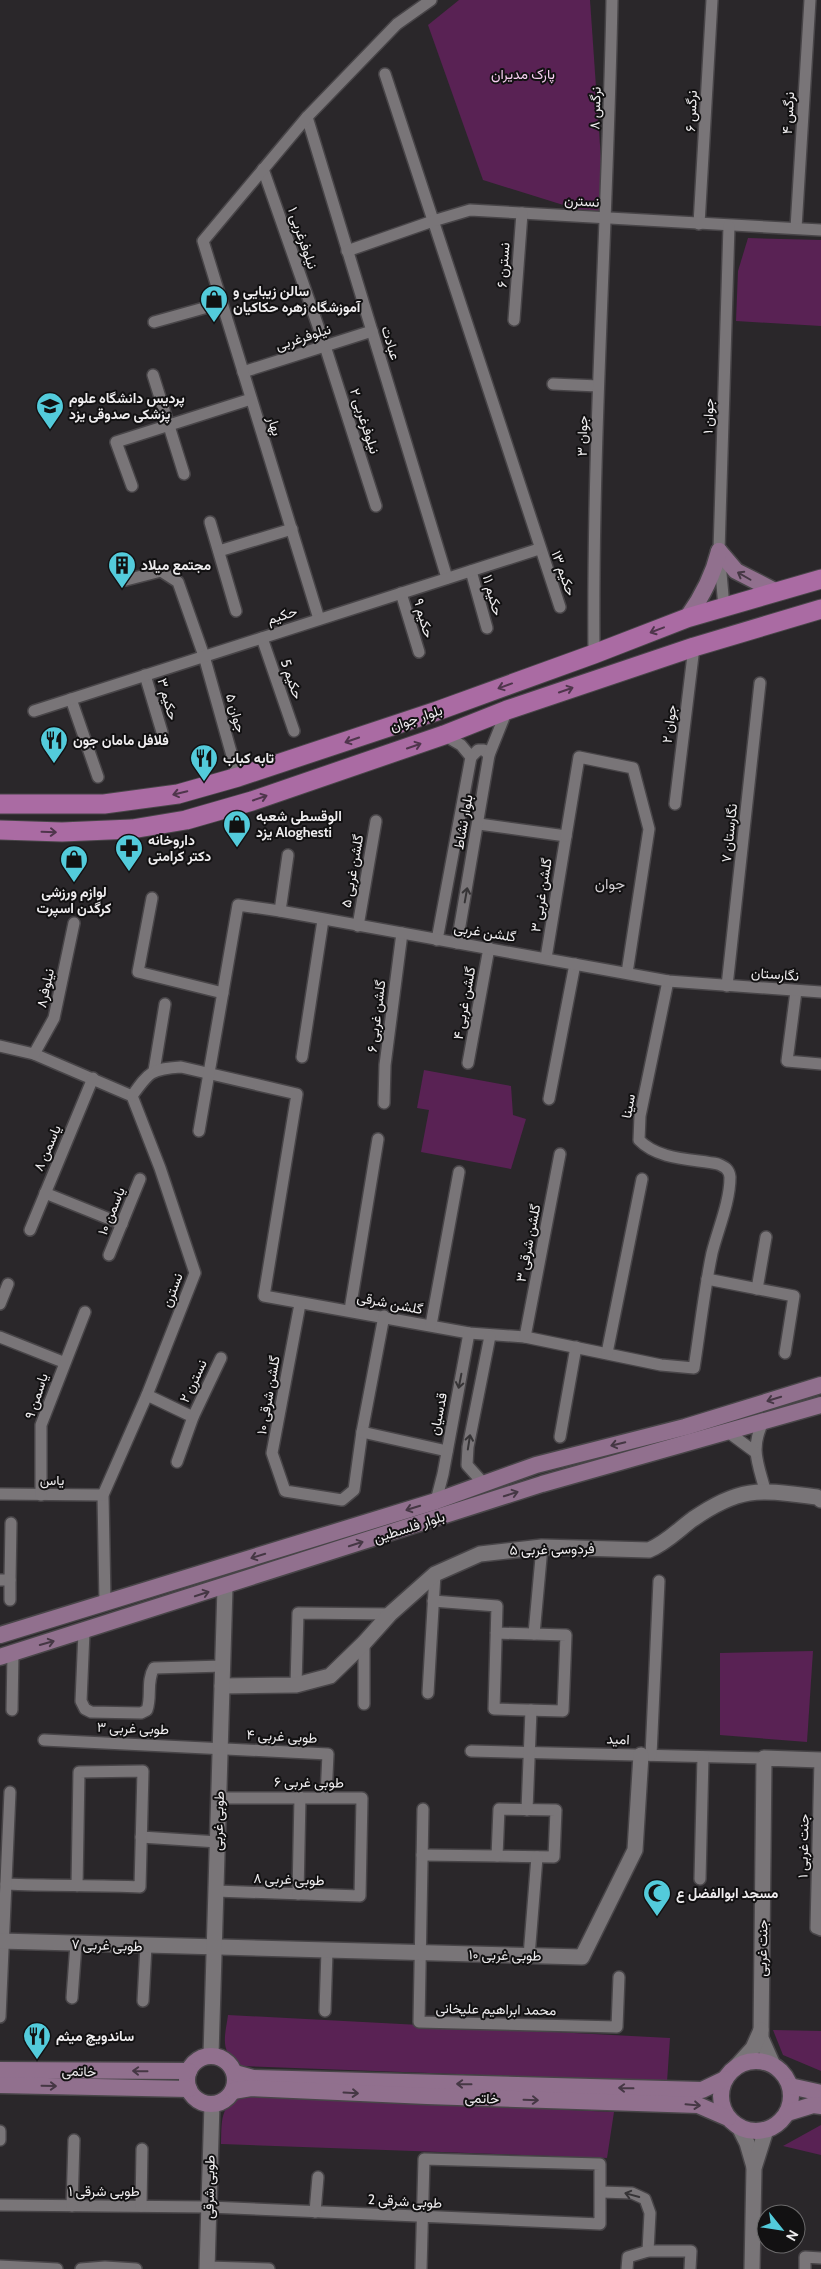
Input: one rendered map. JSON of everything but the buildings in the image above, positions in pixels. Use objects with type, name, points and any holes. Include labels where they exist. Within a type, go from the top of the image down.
[{"type":"main road","points":[[719,552],[736,571],[776,592]]},
{"type":"main road","points":[[688,618],[703,595],[719,552]]},
{"type":"main road","name":"بلوار جوان","points":[[0,804],[104,804],[178,794],[238,777],[437,711],[688,618],[821,579]]},
{"type":"main road","points":[[724,607],[735,635]]},
{"type":"main road","name":"بلوار جوان","points":[[0,830],[62,832],[132,829],[186,820],[252,801],[444,735],[508,710],[694,647],[821,609]]},
{"type":"main road","name":"بلوار فلسطین","points":[[0,1635],[436,1501],[536,1465],[685,1427],[821,1385]]},
{"type":"main road","name":"بلوار فلسطین","points":[[7,1655],[225,1587],[542,1484],[821,1405]]},
{"type":"main road","points":[[536,1465],[542,1484]]},
{"type":"main road","points":[[212,2055],[226,2060],[235,2073],[236,2080],[233,2091],[224,2101],[212,2104],[198,2100],[189,2089],[187,2083],[189,2070],[198,2060],[212,2055]]},
{"type":"main road","points":[[787,2113],[791,2096],[790,2086],[781,2071],[773,2065],[753,2061],[730,2074],[721,2099],[734,2122],[748,2130],[766,2130],[774,2126],[787,2113],[813,2105],[821,2106]]},
{"type":"main road","name":"خاتمی","points":[[0,2070],[189,2070]]},
{"type":"main road","name":"خاتمی","points":[[235,2073],[253,2078],[702,2090],[730,2074]]},
{"type":"main road","name":"خاتمی","points":[[0,2085],[189,2089]]},
{"type":"main road","points":[[790,2086],[821,2093]]},
{"type":"main road","name":"خاتمی","points":[[233,2091],[250,2088],[698,2105],[734,2122]]},
{"type":"street","points":[[263,169],[307,117],[397,24],[430,0]]},
{"type":"street","name":"نرگس ۸","points":[[605,218],[610,123],[612,0]]},
{"type":"street","name":"نرگس ۶","points":[[699,224],[712,0]]},
{"type":"street","name":"نرگس ۴","points":[[796,228],[810,0]]},
{"type":"street","name":"۱۳ حکیم","points":[[385,74],[560,607]]},
{"type":"street","name":"عبادت","points":[[307,117],[447,578]]},
{"type":"street","name":"بهار","points":[[263,169],[203,241],[319,619]]},
{"type":"street","name":"نیلوفرغربی ۱","points":[[263,169],[325,346]]},
{"type":"street","name":"نسترن","points":[[348,251],[433,220],[470,210],[821,230]]},
{"type":"street","name":"نسترن ۶","points":[[514,320],[522,213]]},
{"type":"street","name":"جوان ۳","points":[[594,654],[598,386],[605,218]]},
{"type":"street","name":"جوان ۱","points":[[724,607],[719,552],[729,226]]},
{"type":"street","points":[[154,322],[222,303]]},
{"type":"street","name":"نیلوفرغربی","points":[[243,372],[372,331]]},
{"type":"street","name":"نیلوفرغربی ۲","points":[[325,346],[376,506]]},
{"type":"street","points":[[153,376],[184,474]]},
{"type":"street","points":[[553,384],[598,386]]},
{"type":"street","points":[[132,486],[116,442],[251,398]]},
{"type":"street","points":[[210,522],[236,611]]},
{"type":"street","points":[[219,551],[292,529]]},
{"type":"street","name":"حکیم","points":[[34,711],[540,549]]},
{"type":"street","name":"جوان ۵","points":[[126,580],[161,571],[178,582],[204,656],[238,777]]},
{"type":"street","name":"حکیم ۱۱","points":[[471,571],[487,628]]},
{"type":"street","name":"حکیم ۹","points":[[401,593],[419,652]]},
{"type":"street","name":"حکیم 5","points":[[262,638],[294,731]]},
{"type":"street","name":"جوان ۲","points":[[675,804],[694,647]]},
{"type":"street","name":"حکیم ۳","points":[[145,675],[162,732]]},
{"type":"street","name":"نگارستان ۷","points":[[728,986],[760,683]]},
{"type":"street","points":[[71,699],[98,777]]},
{"type":"street","name":"بلوار نشاط","points":[[457,943],[479,824],[489,755],[508,710]]},
{"type":"street","points":[[444,735],[461,745],[471,757],[478,750],[484,750],[489,755]]},
{"type":"street","name":"بلوار نشاط","points":[[437,940],[471,757]]},
{"type":"street","name":"گلشن غربی ۳","points":[[546,958],[579,757],[633,768],[650,829],[627,972]]},
{"type":"street","name":"گلشن غربی ۵","points":[[358,926],[376,821]]},
{"type":"street","points":[[479,824],[566,836]]},
{"type":"street","points":[[280,911],[288,855]]},
{"type":"street","points":[[152,898],[138,972],[223,993],[199,1131]]},
{"type":"street","name":"گلشن غربی","points":[[223,993],[238,905],[627,972],[668,981],[728,986]]},
{"type":"street","points":[[302,1057],[323,920]]},
{"type":"street","name":"نیلوفر۸","points":[[34,1054],[54,1018],[74,923]]},
{"type":"street","name":"گلشن غربی ۶","points":[[384,1103],[385,1065],[402,933]]},
{"type":"street","name":"گلشن غربی ۴","points":[[468,1063],[489,948]]},
{"type":"street","points":[[549,1099],[575,964]]},
{"type":"street","name":"سینا","points":[[668,981],[640,1116],[639,1140],[646,1148],[654,1151],[718,1164],[729,1172]]},
{"type":"street","name":"نگارستان","points":[[728,986],[821,992]]},
{"type":"street","points":[[796,991],[787,1061],[821,1064]]},
{"type":"street","points":[[0,1046],[34,1054],[132,1096],[144,1076],[154,1071],[165,1004]]},
{"type":"street","name":"گلشن شرقی","points":[[154,1071],[181,1067],[298,1094],[264,1296],[300,1304],[350,1310],[469,1333],[525,1338],[661,1365],[694,1368],[707,1279],[729,1185],[729,1172]]},
{"type":"street","name":"یاسمن ۸","points":[[30,1230],[93,1078]]},
{"type":"street","name":"نسترن","points":[[105,1602],[103,1495],[147,1395],[195,1273],[160,1168],[132,1096]]},
{"type":"street","points":[[350,1310],[378,1139]]},
{"type":"street","name":"گلشن شرقی ۳","points":[[525,1338],[560,1154]]},
{"type":"street","points":[[431,1326],[459,1172]]},
{"type":"street","name":"یاسمن ۱۰","points":[[109,1255],[140,1179]]},
{"type":"street","points":[[607,1353],[642,1179]]},
{"type":"street","points":[[45,1193],[122,1224]]},
{"type":"street","points":[[756,1289],[766,1237]]},
{"type":"street","points":[[707,1279],[794,1296],[785,1354]]},
{"type":"street","points":[[0,1304],[8,1284]]},
{"type":"street","name":"گلشن شرقی ۱۰","points":[[300,1304],[272,1453],[285,1491],[342,1500],[354,1490],[362,1432]]},
{"type":"street","name":"یاسمن ۹","points":[[41,1494],[41,1425],[85,1312]]},
{"type":"street","points":[[384,1316],[362,1432],[447,1450]]},
{"type":"street","name":"قدسیان","points":[[436,1501],[469,1333]]},
{"type":"street","points":[[484,1484],[468,1465],[468,1447],[490,1336]]},
{"type":"street","points":[[0,1337],[64,1362]]},
{"type":"street","points":[[560,1437],[576,1347]]},
{"type":"street","name":"نسترن ۲","points":[[177,1462],[193,1417],[221,1358]]},
{"type":"street","name":"نسترن ۲","points":[[147,1395],[193,1417]]},
{"type":"street","points":[[763,1422],[755,1440],[755,1452],[765,1490]]},
{"type":"street","points":[[728,1432],[755,1452]]},
{"type":"street","name":"فردوسی غربی ۵","points":[[222,1686],[296,1686],[330,1676],[390,1614],[435,1574],[480,1554],[542,1546],[649,1550],[662,1544],[714,1504],[746,1492],[765,1490],[817,1497],[821,1500]]},
{"type":"street","name":"یاس","points":[[0,1494],[103,1495]]},
{"type":"street","points":[[10,1600],[5,1580],[11,1524]]},
{"type":"street","points":[[534,1634],[542,1546]]},
{"type":"street","points":[[428,1693],[435,1574]]},
{"type":"street","points":[[646,1755],[659,1581]]},
{"type":"street","name":"طوبی غربی","points":[[212,2055],[225,1587]]},
{"type":"street","points":[[433,1600],[497,1606],[496,1633],[494,1709],[563,1711],[566,1635],[496,1633]]},
{"type":"street","points":[[296,1686],[298,1613],[390,1614]]},
{"type":"street","points":[[84,1632],[81,1701],[84,1709],[91,1712],[141,1713],[147,1710],[150,1702],[150,1675],[154,1668],[223,1666]]},
{"type":"street","points":[[364,1643],[364,1704]]},
{"type":"street","points":[[7,1655],[12,1710]]},
{"type":"street","points":[[526,1810],[530,1710]]},
{"type":"street","name":"طوبی غربی ۳","points":[[44,1740],[220,1747]]},
{"type":"street","name":"طوبی غربی ۴","points":[[220,1747],[328,1754],[326,1797]]},
{"type":"street","name":"امید","points":[[471,1751],[764,1758]]},
{"type":"street","name":"طوبی غربی ۱۰","points":[[214,1948],[582,1957],[635,1850],[646,1755]]},
{"type":"street","points":[[700,1879],[703,1757]]},
{"type":"street","points":[[764,1758],[820,1760]]},
{"type":"street","name":"جنت غربی","points":[[730,2074],[753,2048],[761,2029],[764,1758]]},
{"type":"street","name":"جنت غربی ۱","points":[[820,1760],[816,1928],[821,1930]]},
{"type":"street","points":[[6,1884],[77,1886],[140,1886],[142,1771],[79,1772],[77,1886]]},
{"type":"street","points":[[0,2017],[10,1792]]},
{"type":"street","points":[[298,1894],[300,1797]]},
{"type":"street","name":"طوبی غربی ۶","points":[[219,1798],[362,1798],[360,1896]]},
{"type":"street","name":"محمد ابراهیم علیخانی","points":[[423,1809],[419,2022],[617,2027],[619,1977]]},
{"type":"street","points":[[422,1855],[554,1857],[556,1810],[499,1809],[497,1856]]},
{"type":"street","points":[[141,1837],[218,1842]]},
{"type":"street","points":[[529,1956],[537,1857]]},
{"type":"street","name":"طوبی غربی ۸","points":[[216,1891],[360,1896]]},
{"type":"street","name":"طوبی غربی ۷","points":[[2,1941],[214,1948]]},
{"type":"street","points":[[72,1998],[76,1944]]},
{"type":"street","points":[[143,2001],[146,1946]]},
{"type":"street","points":[[325,2011],[327,1951]]},
{"type":"street","points":[[761,2029],[761,2038],[773,2065]]},
{"type":"street","name":"طوبی شرقی","points":[[208,2268],[212,2104]]},
{"type":"street","points":[[734,2122],[747,2143],[754,2168]]},
{"type":"street","points":[[752,2269],[754,2168],[766,2130]]},
{"type":"street","points":[[0,2132],[0,2140]]},
{"type":"street","points":[[72,2206],[74,2140]]},
{"type":"street","points":[[141,2206],[142,2149]]},
{"type":"street","points":[[421,2269],[424,2159],[600,2164],[601,2192],[632,2193],[645,2199],[650,2213],[648,2251]]},
{"type":"street","points":[[315,2212],[318,2177]]},
{"type":"street","name":"طوبی شرقی 2","points":[[209,2207],[600,2224],[601,2192]]},
{"type":"street","name":"طوبی شرقی ۱","points":[[0,2205],[209,2207]]},
{"type":"street","points":[[627,2269],[628,2257],[648,2251],[691,2251],[690,2269]]},
{"type":"street","points":[[805,2269],[805,2257],[821,2258]]},
{"type":"street","points":[[0,2266],[57,2269]]},
{"type":"street","points":[[81,2269],[105,2267],[136,2269]]},
{"type":"street","points":[[208,2268],[270,2269]]},
{"type":"green space","name":"پارک مدیران","points":[[459,0],[590,0],[605,218],[483,180],[428,25]]},
{"type":"green space","points":[[748,238],[821,240],[821,326],[736,321],[738,271]]},
{"type":"green space","points":[[424,1070],[511,1086],[513,1115],[526,1119],[511,1169],[421,1152],[429,1110],[417,1108]]},
{"type":"green space","points":[[813,1651],[807,1742],[720,1735],[720,1653]]},
{"type":"green space","points":[[228,2015],[670,2038],[667,2082],[240,2066],[233,2060],[226,2049],[225,2037]]},
{"type":"green space","points":[[773,2030],[821,2031],[821,2071],[783,2055]]},
{"type":"green space","points":[[244,2095],[614,2112],[607,2158],[221,2144],[223,2115],[230,2103]]},
{"type":"green space","points":[[821,2125],[821,2155],[783,2146]]},
{"type":"place","name":"سالن زیبایی و آموزشگاه زهره حکاکیان","points":[[214,323]]},
{"type":"place","name":"پردیس دانشگاه علوم پزشکی صدوقی یزد","points":[[50,430]]},
{"type":"place","name":"مجتمع میلاد","points":[[122,589]]},
{"type":"place","name":"فلافل مامان جون","points":[[54,764]]},
{"type":"place","name":"تابه کباب","points":[[204,782]]},
{"type":"place","name":"الوقسطی شعبه یزد Aloghesti","points":[[237,848]]},
{"type":"place","name":"داروخانه دکتر کرامتی","points":[[129,872]]},
{"type":"place","name":"لوازم ورزشی کرگدن اسپرت","points":[[74,883]]},
{"type":"place","name":"مسجد ابوالفضل ع","points":[[657,1917]]},
{"type":"place","name":"ساندویچ میثم","points":[[37,2060]]},
{"type":"district","name":"جوان","points":[[610,884]]}]
